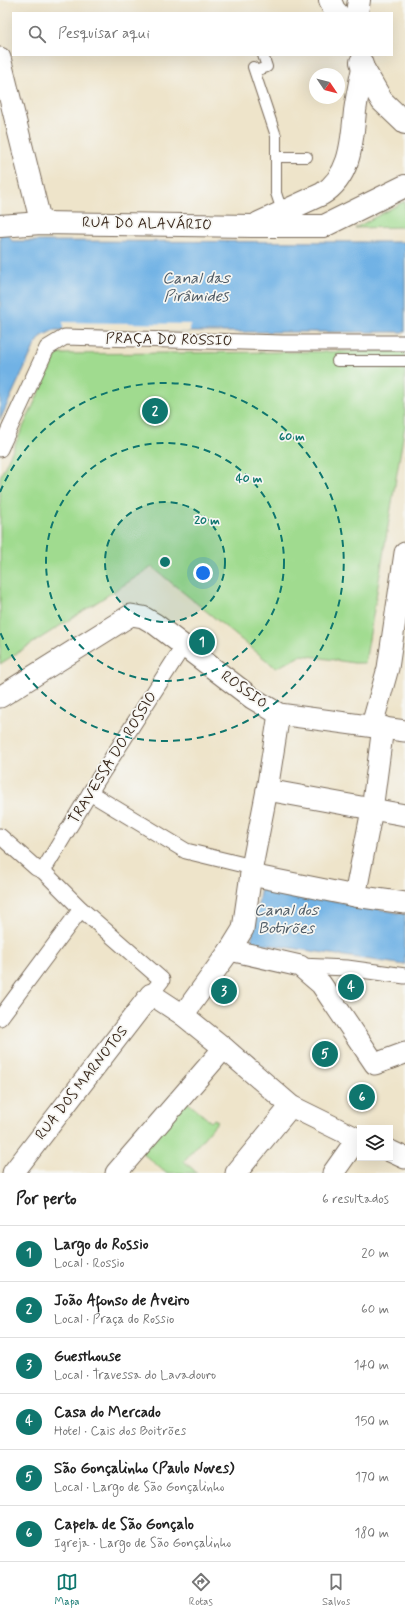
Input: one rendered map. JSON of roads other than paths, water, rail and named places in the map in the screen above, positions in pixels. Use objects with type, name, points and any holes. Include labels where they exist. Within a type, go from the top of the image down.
[{"type":"main road","points":[[330,0],[336,12]]},
{"type":"main road","points":[[357,12],[359,0]]},
{"type":"main road","points":[[361,61],[382,101],[405,123]]},
{"type":"main road","points":[[253,226],[328,190],[338,179],[344,168],[352,144],[361,61]]},
{"type":"main road","name":"RUA DO ALAVÁRIO","points":[[3,225],[41,223],[324,226],[405,186]]},
{"type":"street","points":[[0,58],[41,223]]},
{"type":"street","name":"PRAÇA DO ROSSIO","points":[[0,449],[47,348],[65,337],[282,343],[405,343]]},
{"type":"street","points":[[355,896],[372,810],[377,726],[388,668],[405,553]]},
{"type":"street","name":"ROSSIO","points":[[0,697],[132,615],[143,617],[184,644],[252,698],[279,714],[377,726],[405,731]]},
{"type":"street","name":"TRAVESSA DO ROSSIO","points":[[43,871],[97,780],[184,644]]},
{"type":"street","points":[[183,1015],[230,950],[243,929],[279,714]]},
{"type":"street","points":[[267,790],[405,815]]},
{"type":"street","points":[[90,793],[186,851],[252,871],[355,896],[405,904]]},
{"type":"street","points":[[0,836],[36,868],[43,871],[81,909],[162,980],[151,994],[183,1015],[291,1106],[357,1139]]},
{"type":"street","points":[[0,1018],[81,909]]},
{"type":"street","points":[[230,950],[300,966],[347,968],[405,976]]},
{"type":"street","points":[[300,966],[321,984],[374,1064],[405,1053]]},
{"type":"street","name":"RUA DOS MARNOTOS","points":[[13,1173],[151,994]]},
{"type":"street","points":[[116,1173],[224,1048]]},
{"type":"street","points":[[236,1173],[291,1106]]},
{"type":"street","points":[[333,1173],[357,1141]]},
{"type":"street","points":[[393,1152],[405,1158]]},
{"type":"lane","points":[[263,56],[267,67],[254,69],[276,136],[276,193],[279,202],[289,210]]},
{"type":"lane","points":[[276,157],[307,156]]},
{"type":"lane","points":[[337,361],[405,361]]},
{"type":"water","name":"Canal das Pirâmides","points":[[0,215],[12,241],[405,242],[405,332],[190,332],[54,330],[42,336],[35,345],[0,420]]},
{"type":"water","name":"Canal dos Botirões","points":[[261,887],[405,914],[405,965],[251,942]]},
{"type":"place","name":"João Afonso de Aveiro","points":[[155,411]]},
{"type":"place","name":"Largo do Rossio","points":[[202,642]]},
{"type":"place","name":"Casa do Mercado","points":[[351,987]]},
{"type":"place","name":"Guesthouse","points":[[224,991]]},
{"type":"place","name":"São Gonçalinho (Paulo Noves)","points":[[325,1054]]},
{"type":"place","name":"Capela de São Gonçalo","points":[[362,1097]]}]
